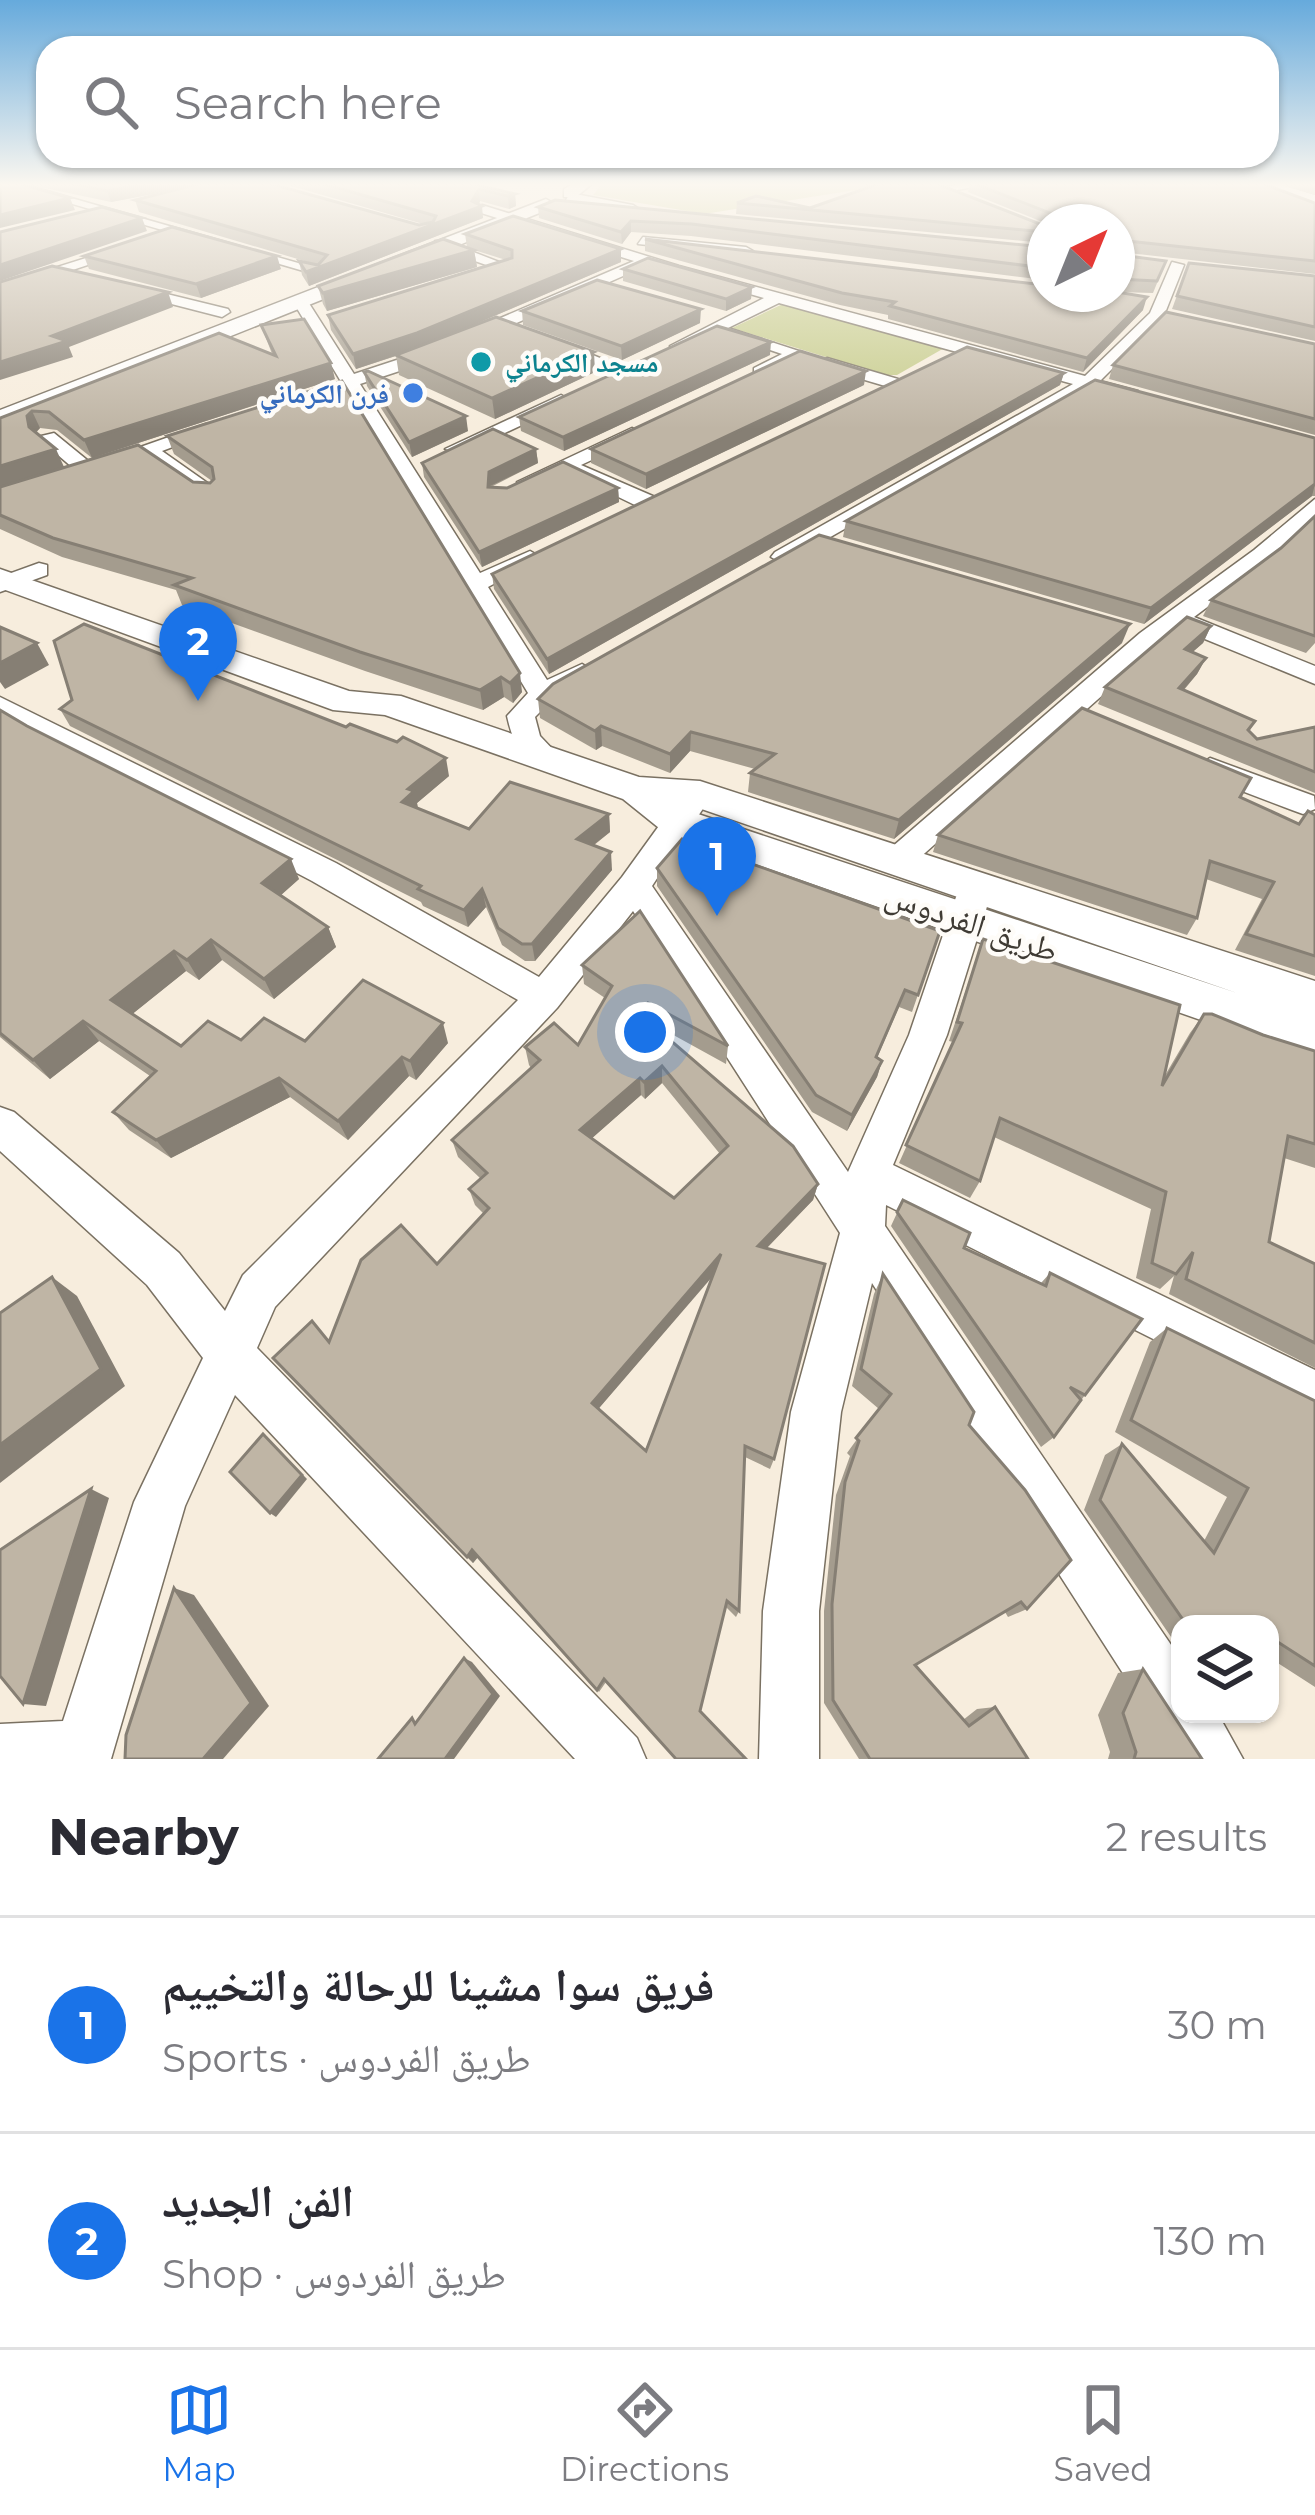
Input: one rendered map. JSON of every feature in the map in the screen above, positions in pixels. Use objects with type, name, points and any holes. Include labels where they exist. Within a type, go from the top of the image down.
[{"type":"main road","points":[[0,398],[334,265]]},
{"type":"main road","points":[[0,420],[387,265]]},
{"type":"street","points":[[0,274],[36,265]]},
{"type":"street","points":[[0,290],[78,265]]},
{"type":"street","points":[[299,265],[319,271]]},
{"type":"street","points":[[458,283],[505,267],[500,265]]},
{"type":"street","points":[[345,386],[387,380],[639,265]]},
{"type":"street","points":[[669,265],[1156,402]]},
{"type":"street","points":[[755,573],[1088,383],[1161,310],[1178,265]]},
{"type":"street","points":[[61,271],[84,277]]},
{"type":"street","points":[[107,283],[221,312]]},
{"type":"street","points":[[597,283],[619,289]]},
{"type":"street","points":[[661,354],[718,322],[779,297]]},
{"type":"street","points":[[300,300],[326,321],[345,386],[423,464],[472,586],[542,694]]},
{"type":"street","points":[[718,322],[797,353],[911,374]]},
{"type":"street","points":[[498,326],[519,333]]},
{"type":"street","points":[[540,341],[623,371]]},
{"type":"street","points":[[872,393],[966,347]]},
{"type":"street","points":[[736,383],[797,353]]},
{"type":"street","points":[[602,381],[642,362]]},
{"type":"street","points":[[423,464],[485,425],[580,391]]},
{"type":"street","points":[[500,494],[548,456],[658,422]]},
{"type":"street","points":[[63,478],[226,424]]},
{"type":"street","points":[[485,425],[647,502]]},
{"type":"street","points":[[46,437],[87,470]]},
{"type":"street","points":[[147,450],[208,493]]},
{"type":"street","points":[[896,861],[1071,707],[1138,634],[1175,618],[1262,555],[1315,506]]},
{"type":"street","points":[[814,539],[858,553]]},
{"type":"street","points":[[472,586],[550,549]]},
{"type":"street","name":"طريق الفردوس","points":[[10,574],[346,702],[389,704],[970,904],[1315,1039]]},
{"type":"street","points":[[1175,618],[1315,676]]},
{"type":"street","points":[[544,756],[526,740],[521,716],[542,694],[600,661]]},
{"type":"street","points":[[0,706],[324,872],[544,997]]},
{"type":"street","points":[[1071,707],[1109,724]]},
{"type":"street","points":[[1178,756],[1304,803]]},
{"type":"street","points":[[0,1754],[82,1754],[160,1502],[259,1291],[544,997],[634,886],[688,808]]},
{"type":"street","name":"طريق الفردوس","points":[[688,808],[896,861],[970,904],[1315,1000]]},
{"type":"street","points":[[634,886],[1171,1696]]},
{"type":"street","points":[[789,1759],[791,1611],[816,1412],[862,1234],[868,1174],[928,1035],[970,904]]},
{"type":"street","points":[[0,1125],[163,1269],[229,1354],[616,1759]]},
{"type":"street","points":[[868,1174],[1315,1396]]},
{"type":"street","points":[[1189,1723],[1213,1759]]},
{"type":"green space","points":[[785,303],[946,347],[897,375],[884,375],[732,328]]},
{"type":"building","points":[[120,265],[251,265],[196,284]]},
{"type":"building","points":[[374,265],[421,265],[323,293],[318,286]]},
{"type":"building","points":[[489,265],[582,265],[353,354],[328,315]]},
{"type":"building","points":[[673,265],[752,287],[726,299],[623,269]]},
{"type":"building","points":[[740,265],[872,265],[1027,283],[1027,312],[1132,312],[1087,358],[890,306],[895,302]]},
{"type":"building","points":[[1135,265],[1164,265],[1157,281],[1135,280]]},
{"type":"building","points":[[1188,265],[1315,276],[1315,327],[1177,296]]},
{"type":"building","points":[[52,266],[168,292],[52,336],[67,341],[0,362],[0,282]]},
{"type":"building","points":[[597,280],[701,309],[621,346],[522,311]]},
{"type":"building","points":[[1166,312],[1315,344],[1315,419],[1113,365]]},
{"type":"building","points":[[496,317],[594,352],[492,398],[396,355]]},
{"type":"building","points":[[304,319],[331,363],[84,440],[49,412],[32,411],[27,416],[29,427],[56,449],[0,466],[0,418],[219,333],[276,356],[261,325]]},
{"type":"building","points":[[717,326],[771,342],[563,437],[519,417]]},
{"type":"building","points":[[967,347],[1064,373],[547,659],[492,574]]},
{"type":"building","points":[[800,351],[866,371],[646,474],[591,449]]},
{"type":"building","points":[[364,372],[466,416],[409,442]]},
{"type":"building","points":[[1095,380],[1315,438],[1315,484],[1151,608],[846,521]]},
{"type":"building","points":[[342,381],[520,673],[510,683],[501,677],[480,690],[360,652],[174,585],[192,578],[53,538],[0,515],[0,487],[138,445],[193,482],[210,483],[212,467],[167,436]]},
{"type":"building","points":[[493,429],[536,449],[489,472],[488,487],[507,488],[563,462],[618,488],[479,552],[422,463]]},
{"type":"building","points":[[1315,516],[1315,636],[1211,600],[1281,548]]},
{"type":"building","points":[[819,535],[1130,624],[899,820],[750,773],[775,754],[691,732],[670,754],[601,726],[595,731],[538,699],[553,684]]},
{"type":"building","points":[[1187,617],[1211,626],[1185,649],[1206,658],[1179,688],[1255,721],[1248,730],[1257,739],[1315,727],[1315,772],[1105,687]]},
{"type":"building","points":[[84,624],[346,727],[350,724],[397,742],[403,737],[446,758],[408,789],[414,791],[402,802],[469,829],[510,782],[609,814],[577,839],[611,852],[532,944],[522,944],[498,928],[482,889],[464,910],[60,709],[72,700],[54,641]]},
{"type":"building","points":[[0,627],[37,643],[0,663]]},
{"type":"building","points":[[1082,708],[1251,778],[1240,797],[1299,824],[1308,811],[1315,815],[1315,956],[1246,934],[1274,882],[1210,861],[1197,918],[938,835]]},
{"type":"building","points":[[0,710],[291,859],[262,883],[328,927],[264,979],[211,940],[187,960],[174,951],[111,1000],[181,1046],[208,1021],[241,1040],[264,1018],[305,1041],[363,980],[443,1023],[410,1061],[402,1057],[338,1121],[279,1078],[156,1140],[113,1112],[156,1071],[83,1021],[33,1060],[0,1033]]},
{"type":"building","points":[[682,839],[940,931],[918,995],[905,990],[876,1057],[882,1061],[852,1115],[816,1095],[657,868]]},
{"type":"building","points":[[640,911],[728,1046],[648,1003],[640,1014],[793,1146],[818,1184],[758,1246],[825,1264],[774,1459],[745,1446],[739,1611],[727,1601],[700,1711],[746,1759],[676,1759],[604,1679],[597,1690],[472,1550],[467,1557],[273,1358],[312,1321],[329,1342],[361,1260],[401,1225],[437,1264],[489,1208],[469,1189],[487,1173],[452,1140],[540,1060],[525,1047],[554,1023],[578,1045],[612,986],[582,965]],"holes":[[[662,1066],[728,1146],[674,1198],[580,1130],[640,1078],[644,1082]],[[721,1254],[702,1304],[646,1451],[592,1403]]]},
{"type":"building","points":[[983,939],[1180,1005],[1162,1086],[1204,1014],[1315,1051],[1315,1144],[1288,1136],[1269,1242],[1315,1264],[1315,1343],[1186,1279],[1193,1252],[1176,1274],[1152,1263],[1166,1192],[1000,1118],[980,1181],[906,1145],[962,1023],[957,1022]]},
{"type":"building","points":[[903,1200],[970,1233],[964,1248],[1046,1286],[1050,1273],[1142,1319],[1085,1395],[1070,1387],[1081,1400],[1054,1437],[897,1212]]},
{"type":"building","points":[[883,1274],[974,1412],[969,1425],[1025,1490],[1071,1560],[1027,1609],[1021,1602],[915,1665],[969,1726],[995,1707],[1028,1759],[870,1759],[833,1700],[832,1604],[845,1482],[859,1441],[856,1438],[891,1394],[861,1369]]},
{"type":"building","points":[[52,1277],[101,1369],[0,1445],[0,1313]]},
{"type":"building","points":[[1167,1328],[1315,1401],[1315,1666],[1279,1643],[1279,1615],[1180,1615],[1100,1500],[1122,1444],[1214,1553],[1248,1488],[1131,1420]]},
{"type":"building","points":[[263,1434],[302,1475],[270,1513],[230,1472]]},
{"type":"building","points":[[91,1489],[23,1704],[0,1676],[0,1550]]},
{"type":"building","points":[[174,1588],[251,1703],[203,1759],[125,1759],[126,1735]]},
{"type":"building","points":[[464,1658],[493,1694],[445,1759],[378,1759],[412,1718],[415,1724]]},
{"type":"building","points":[[1143,1669],[1171,1712],[1171,1723],[1178,1723],[1202,1759],[1134,1759],[1123,1713]]},
{"type":"place","name":"مسجد الكرماني","points":[[481,362]]},
{"type":"place","name":"فرن الكرماني","points":[[413,393]]},
{"type":"place","name":"الفن الجديد","points":[[198,701]]},
{"type":"place","name":"فريق سوا مشينا للرحالة والتخييم","points":[[717,916]]}]
